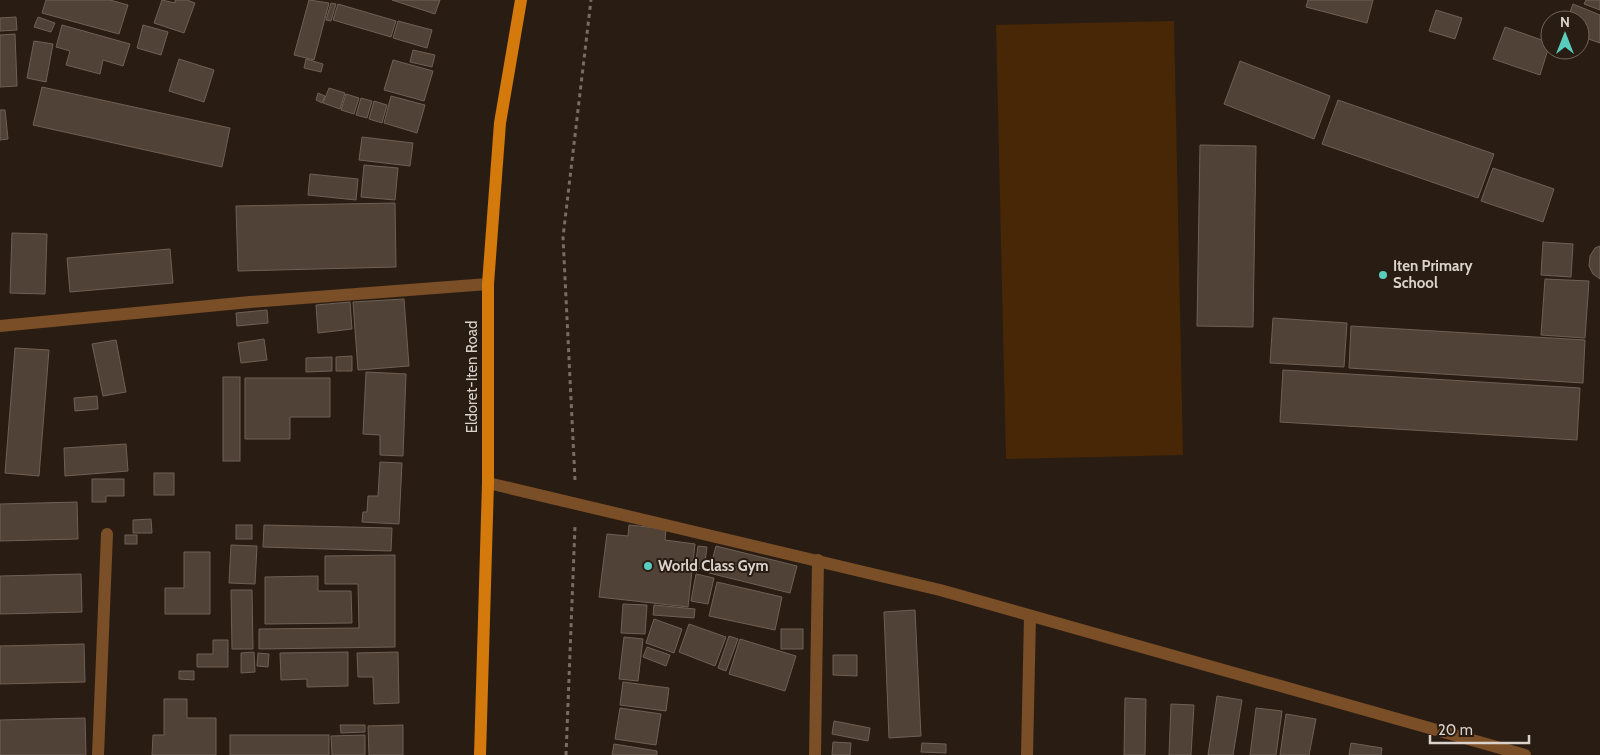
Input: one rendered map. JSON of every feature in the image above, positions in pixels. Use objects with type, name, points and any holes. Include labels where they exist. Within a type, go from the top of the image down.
[{"type":"main road","name":"Eldoret-Iten Road","points":[[480,755],[488,483],[488,284],[500,123],[521,0]]},
{"type":"street","points":[[0,326],[260,301],[488,284]]},
{"type":"street","points":[[488,483],[818,560],[1030,616],[1525,755]]},
{"type":"street","points":[[98,755],[107,534]]},
{"type":"street","points":[[815,755],[818,560]]},
{"type":"street","points":[[1027,755],[1030,616]]},
{"type":"path","points":[[566,755],[576,502],[564,237],[591,0]]},
{"type":"shaded area","points":[[1174,21],[1183,455],[1006,459],[996,25]]},
{"type":"building","points":[[46,0],[110,0],[128,5],[119,34],[42,13]]},
{"type":"building","points":[[162,0],[175,3],[175,0],[187,0],[195,3],[184,33],[154,23]]},
{"type":"building","points":[[309,0],[329,3],[314,60],[294,55]]},
{"type":"building","points":[[392,0],[440,0],[435,14]]},
{"type":"building","points":[[1308,0],[1373,0],[1367,23],[1306,7]]},
{"type":"building","points":[[1586,0],[1600,0],[1600,10],[1584,4]]},
{"type":"building","points":[[331,3],[336,4],[331,21],[326,20]]},
{"type":"building","points":[[338,4],[396,21],[391,37],[333,20]]},
{"type":"building","points":[[1573,4],[1588,10],[1571,10]]},
{"type":"building","points":[[1436,10],[1462,18],[1455,39],[1429,31]]},
{"type":"building","points":[[1590,11],[1600,15],[1600,43],[1590,40]]},
{"type":"building","points":[[16,17],[17,30],[0,31],[0,18]]},
{"type":"building","points":[[38,17],[55,23],[51,32],[34,27]]},
{"type":"building","points":[[398,21],[432,30],[427,48],[393,38]]},
{"type":"building","points":[[62,25],[130,44],[123,66],[103,60],[100,74],[66,65],[70,51],[56,47]]},
{"type":"building","points":[[143,25],[168,32],[161,55],[137,48]]},
{"type":"building","points":[[1505,27],[1540,39],[1540,60],[1545,60],[1540,75],[1493,59]]},
{"type":"building","points":[[15,34],[17,86],[0,87],[0,35]]},
{"type":"building","points":[[34,41],[53,44],[46,82],[27,78]]},
{"type":"building","points":[[413,50],[435,55],[432,67],[410,62]]},
{"type":"building","points":[[179,59],[214,70],[204,102],[169,91]]},
{"type":"building","points":[[306,59],[323,64],[321,72],[304,68]]},
{"type":"building","points":[[393,60],[433,71],[424,101],[384,90]]},
{"type":"building","points":[[1240,61],[1330,96],[1314,139],[1224,104]]},
{"type":"building","points":[[42,87],[230,128],[222,167],[33,125]]},
{"type":"building","points":[[329,88],[345,93],[340,109],[323,103]]},
{"type":"building","points":[[318,93],[325,96],[322,103],[316,100]]},
{"type":"building","points":[[346,94],[359,98],[354,114],[341,110]]},
{"type":"building","points":[[391,96],[425,105],[417,133],[384,123]]},
{"type":"building","points":[[361,98],[372,101],[367,118],[356,115]]},
{"type":"building","points":[[1338,100],[1494,154],[1478,198],[1322,144]]},
{"type":"building","points":[[374,101],[387,105],[382,123],[369,119]]},
{"type":"building","points":[[0,110],[5,110],[8,139],[0,140]]},
{"type":"building","points":[[362,137],[413,143],[410,166],[359,160]]},
{"type":"building","points":[[1200,145],[1256,146],[1253,327],[1197,326]]},
{"type":"building","points":[[364,165],[398,168],[395,200],[361,197]]},
{"type":"building","points":[[1493,168],[1554,189],[1543,222],[1481,201]]},
{"type":"building","points":[[310,174],[358,179],[356,200],[308,195]]},
{"type":"building","points":[[395,203],[396,267],[238,271],[236,206]]},
{"type":"building","points":[[12,233],[47,234],[45,294],[10,293]]},
{"type":"building","points":[[1543,242],[1573,244],[1571,277],[1541,275]]},
{"type":"building","points":[[1600,246],[1600,279],[1593,274],[1589,266],[1590,256],[1595,248]]},
{"type":"building","points":[[170,249],[173,283],[70,292],[67,258]]},
{"type":"building","points":[[1545,279],[1589,281],[1585,338],[1541,335]]},
{"type":"building","points":[[404,299],[409,366],[358,370],[353,302]]},
{"type":"building","points":[[350,302],[352,329],[318,333],[316,305]]},
{"type":"building","points":[[267,310],[268,323],[237,326],[236,313]]},
{"type":"building","points":[[1273,318],[1347,323],[1344,367],[1270,363]]},
{"type":"building","points":[[1351,326],[1585,340],[1583,383],[1349,368]]},
{"type":"building","points":[[264,339],[267,360],[241,363],[238,343]]},
{"type":"building","points":[[116,340],[126,392],[103,396],[92,344]]},
{"type":"building","points":[[15,348],[49,350],[39,476],[5,473]]},
{"type":"building","points":[[352,356],[352,371],[336,371],[336,357]]},
{"type":"building","points":[[332,357],[332,371],[306,372],[306,358]]},
{"type":"building","points":[[1283,370],[1580,388],[1577,440],[1280,422]]},
{"type":"building","points":[[366,372],[406,374],[403,456],[380,455],[380,435],[363,434]]},
{"type":"building","points":[[223,377],[240,377],[240,461],[223,461]]},
{"type":"building","points":[[245,378],[330,378],[330,417],[290,417],[290,439],[245,439]]},
{"type":"building","points":[[97,396],[98,409],[75,411],[74,398]]},
{"type":"building","points":[[126,444],[128,471],[65,476],[64,448]]},
{"type":"building","points":[[380,462],[402,463],[399,524],[362,522],[363,512],[367,512],[368,496],[378,496]]},
{"type":"building","points":[[154,473],[174,473],[174,495],[154,495]]},
{"type":"building","points":[[92,479],[124,479],[124,496],[106,496],[106,502],[92,502]]},
{"type":"building","points":[[77,502],[78,539],[0,541],[0,504]]},
{"type":"building","points":[[151,519],[152,533],[133,533],[133,520]]},
{"type":"building","points":[[236,525],[252,525],[252,539],[236,539]]},
{"type":"building","points":[[264,525],[392,528],[391,551],[263,547]]},
{"type":"building","points":[[629,525],[666,529],[665,540],[695,544],[688,607],[599,597],[607,534],[628,536]]},
{"type":"building","points":[[125,535],[137,535],[137,544],[125,544]]},
{"type":"building","points":[[231,545],[257,546],[255,584],[229,583]]},
{"type":"building","points":[[698,546],[707,547],[704,569],[695,568]]},
{"type":"building","points":[[716,546],[797,566],[790,593],[709,573]]},
{"type":"building","points":[[184,552],[210,552],[210,614],[165,614],[165,588],[184,588]]},
{"type":"building","points":[[395,555],[395,647],[259,649],[259,629],[359,628],[358,584],[325,584],[325,556]]},
{"type":"building","points":[[81,574],[82,612],[0,614],[0,576]]},
{"type":"building","points":[[696,574],[714,578],[708,604],[691,601]]},
{"type":"building","points":[[318,576],[318,591],[351,591],[352,623],[265,624],[265,577]]},
{"type":"building","points":[[717,582],[782,597],[775,630],[709,616]]},
{"type":"building","points":[[231,590],[252,590],[253,649],[232,649]]},
{"type":"building","points":[[623,604],[647,605],[645,634],[621,633]]},
{"type":"building","points":[[654,605],[695,609],[694,618],[653,615]]},
{"type":"building","points":[[915,610],[921,736],[889,738],[884,612]]},
{"type":"building","points":[[654,619],[682,629],[674,653],[646,643]]},
{"type":"building","points":[[689,624],[726,637],[715,666],[679,652]]},
{"type":"building","points":[[781,629],[803,629],[803,649],[781,649]]},
{"type":"building","points":[[729,636],[738,639],[726,671],[718,668]]},
{"type":"building","points":[[624,637],[643,639],[638,681],[619,679]]},
{"type":"building","points":[[740,639],[796,656],[785,691],[729,674]]},
{"type":"building","points":[[213,640],[228,640],[228,667],[197,667],[197,654],[213,654]]},
{"type":"building","points":[[84,644],[85,682],[0,684],[0,646]]},
{"type":"building","points":[[647,647],[670,655],[666,666],[643,657]]},
{"type":"building","points":[[254,652],[255,672],[241,673],[241,653]]},
{"type":"building","points":[[348,652],[348,686],[307,687],[307,679],[281,680],[280,653]]},
{"type":"building","points":[[398,652],[399,703],[374,704],[373,677],[358,677],[357,653]]},
{"type":"building","points":[[258,653],[269,654],[268,667],[257,666]]},
{"type":"building","points":[[833,655],[857,655],[857,676],[833,675]]},
{"type":"building","points":[[179,671],[194,671],[194,680],[179,679]]},
{"type":"building","points":[[623,682],[669,688],[666,711],[620,705]]},
{"type":"building","points":[[1217,696],[1242,700],[1233,755],[1208,755]]},
{"type":"building","points":[[1125,698],[1146,699],[1145,755],[1124,755]]},
{"type":"building","points":[[164,699],[187,699],[187,718],[216,718],[216,755],[152,755],[153,735],[164,735]]},
{"type":"building","points":[[1171,704],[1194,705],[1191,755],[1169,755]]},
{"type":"building","points":[[620,708],[661,714],[656,745],[615,739]]},
{"type":"building","points":[[1256,708],[1282,711],[1276,755],[1250,755]]},
{"type":"building","points":[[1286,714],[1316,719],[1309,755],[1280,755]]},
{"type":"building","points":[[85,718],[86,755],[0,755],[0,720]]},
{"type":"building","points":[[834,721],[870,728],[868,741],[832,734]]},
{"type":"building","points":[[340,725],[365,725],[365,732],[341,733]]},
{"type":"building","points":[[403,725],[403,755],[369,755],[368,726]]},
{"type":"building","points":[[230,735],[329,735],[329,755],[230,755]]},
{"type":"building","points":[[365,735],[365,755],[332,755],[331,736]]},
{"type":"building","points":[[833,742],[851,743],[850,755],[832,755]]},
{"type":"building","points":[[922,743],[946,744],[946,753],[921,752]]},
{"type":"building","points":[[1351,743],[1382,748],[1381,755],[1349,755]]},
{"type":"building","points":[[614,744],[657,751],[657,755],[612,755]]},
{"type":"place","name":"Iten Primary School","points":[[1383,275]]},
{"type":"place","name":"World Class Gym","points":[[648,566]]}]
